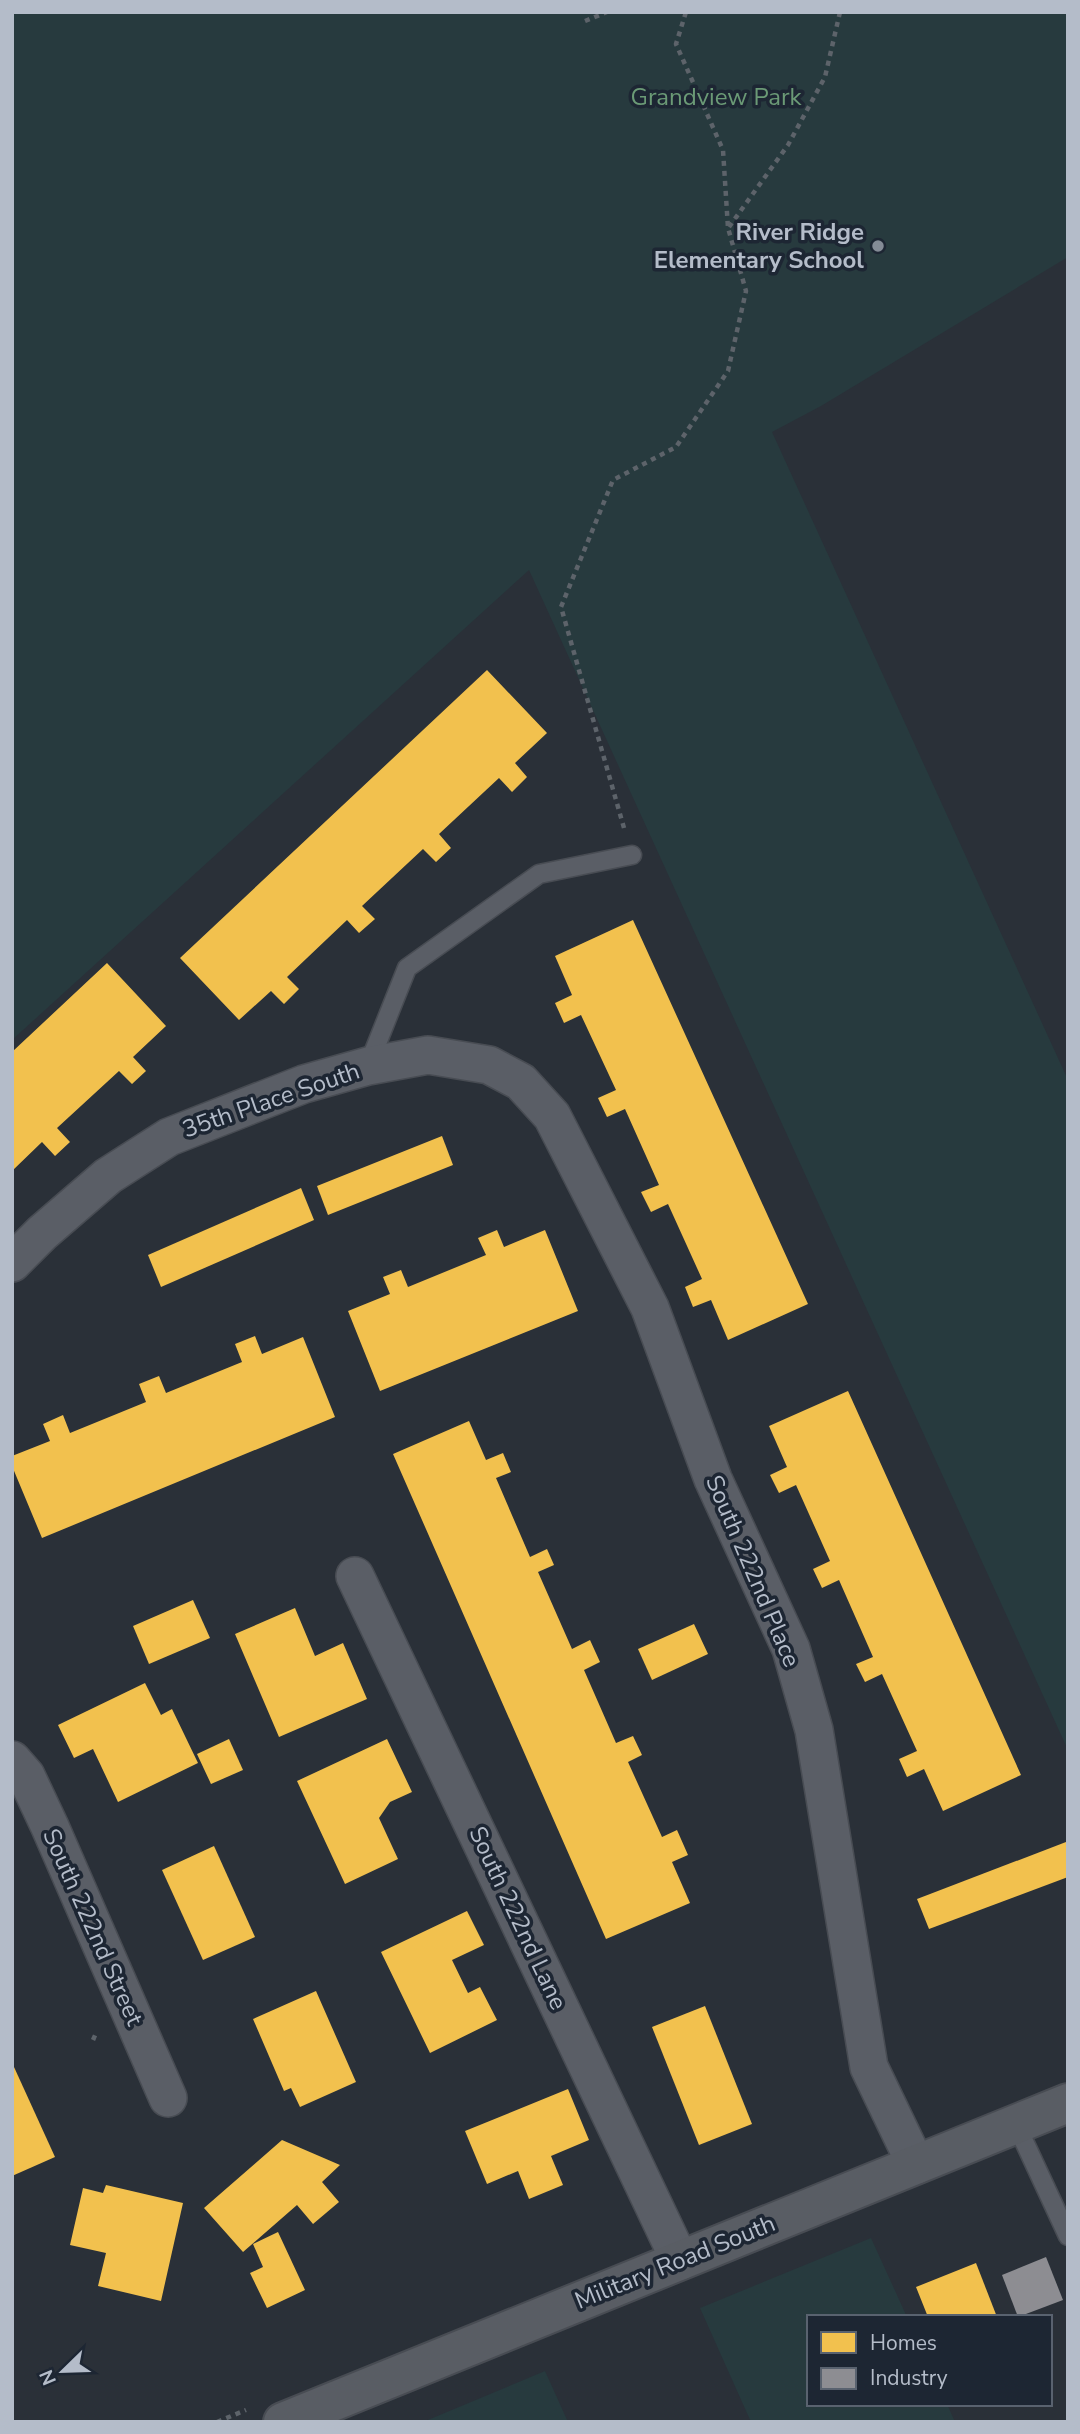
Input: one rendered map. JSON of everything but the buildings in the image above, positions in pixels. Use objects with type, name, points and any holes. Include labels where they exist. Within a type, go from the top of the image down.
[{"type":"main road","name":"Military Road South","points":[[283,2422],[1068,2103]]},
{"type":"street","name":"35th Place South","points":[[12,1263],[42,1233],[108,1177],[169,1137],[304,1084],[368,1066],[428,1055],[489,1065],[521,1082],[552,1116],[590,1195]]},
{"type":"street","name":"South 222nd Place","points":[[590,1195],[650,1308],[712,1479],[791,1648],[814,1730],[869,2067],[916,2165]]},
{"type":"street","name":"South 222nd Lane","points":[[355,1576],[680,2261]]},
{"type":"street","name":"South 222nd Street","points":[[12,1760],[26,1776],[50,1827],[168,2098]]},
{"type":"lane","points":[[368,1066],[407,968],[539,874],[632,855]]},
{"type":"lane","points":[[1016,2124],[1068,2236]]},
{"type":"path","points":[[585,21],[607,12]]},
{"type":"path","points":[[632,855],[561,607],[613,480],[676,447],[728,371],[746,291],[728,228],[723,150],[676,44],[686,12]]},
{"type":"path","points":[[728,228],[788,145],[825,77],[840,12]]},
{"type":"green space","name":"Grandview Park","points":[[12,12],[1068,12],[1068,257],[821,406],[772,432],[1068,1080],[1068,1750],[529,570],[12,1040]]},
{"type":"green space","points":[[871,2238],[906,2315],[807,2315],[807,2406],[948,2406],[955,2422],[751,2422],[700,2308]]},
{"type":"green space","points":[[545,2371],[568,2422],[423,2422]]},
{"type":"place","name":"River Ridge Elementary School","points":[[878,246]]}]
